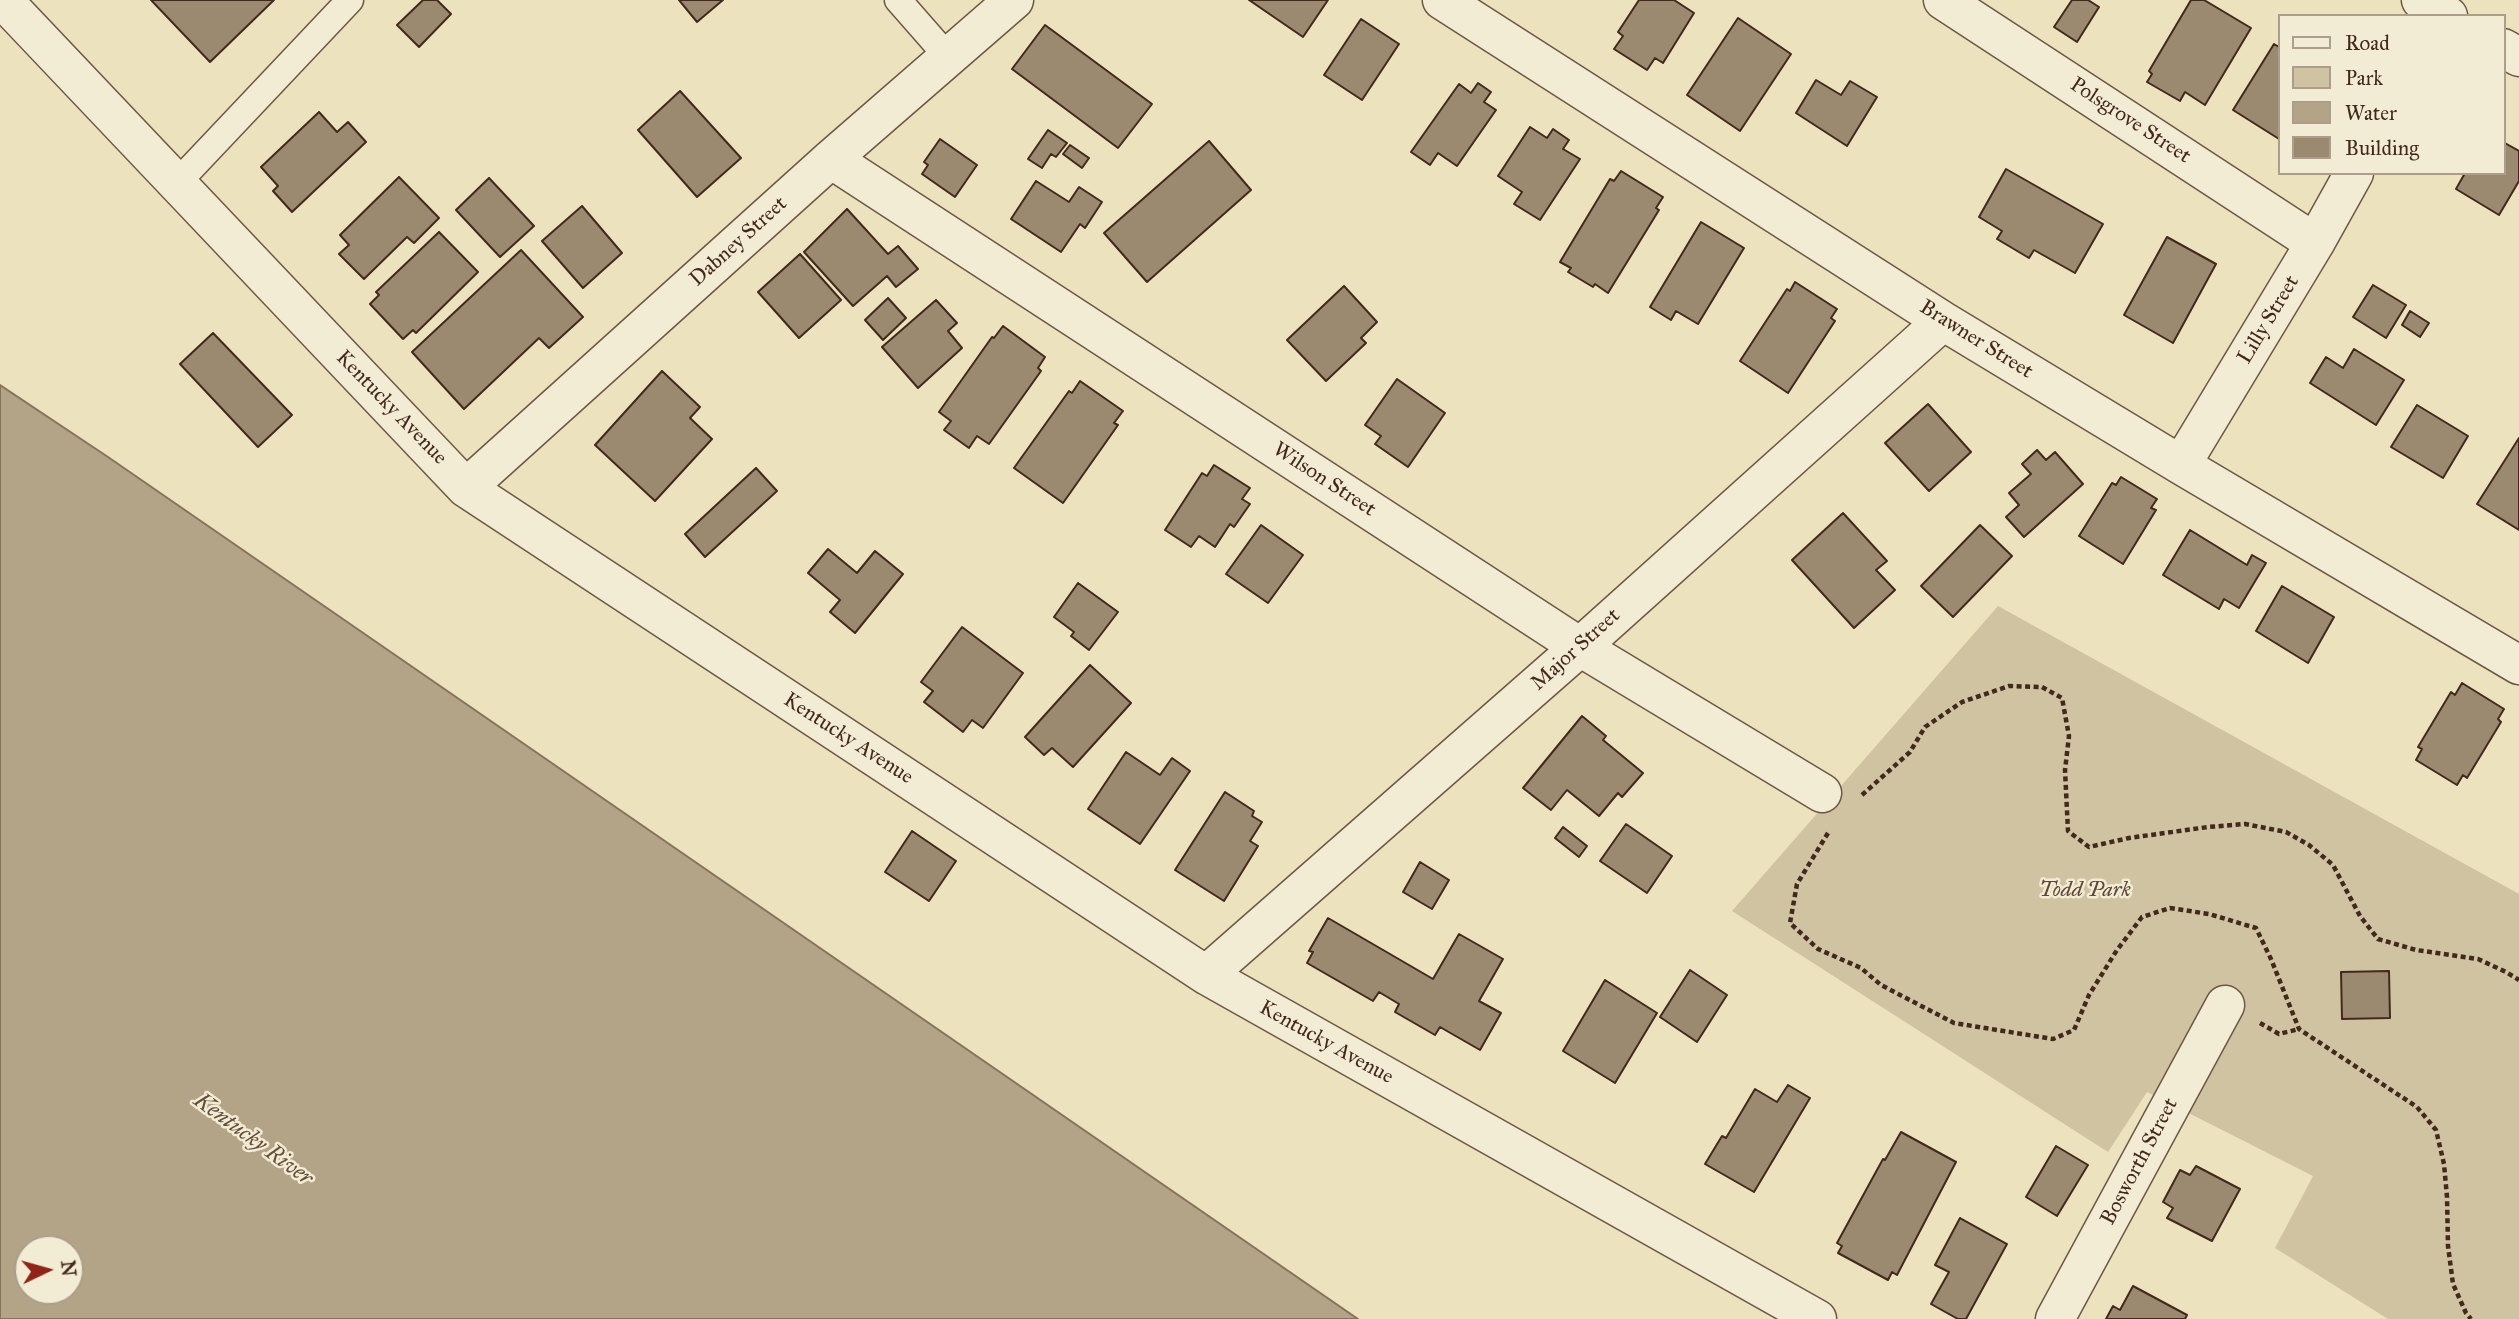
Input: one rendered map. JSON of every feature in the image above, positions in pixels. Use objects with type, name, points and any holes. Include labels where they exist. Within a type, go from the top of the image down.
[{"type":"street","name":"Kentucky Avenue","points":[[3,0],[466,488],[1206,975],[1817,1319]]},
{"type":"street","name":"Dabney Street","points":[[466,488],[831,159],[1014,0]]},
{"type":"street","name":"Brawner Street","points":[[1442,0],[1943,321],[2181,466],[2519,665]]},
{"type":"street","name":"Polsgrove Street","points":[[1943,0],[2315,243]]},
{"type":"street","name":"Wilson Street","points":[[831,159],[1580,647],[1838,798]]},
{"type":"street","name":"Lilly Street","points":[[2181,466],[2353,175]]},
{"type":"street","name":"Major Street","points":[[1206,975],[1580,647],[1943,321]]},
{"type":"street","name":"Bosworth Street","points":[[2055,1319],[2225,1005]]},
{"type":"lane","points":[[177,183],[349,0]]},
{"type":"lane","points":[[898,0],[948,57]]},
{"type":"path","points":[[1838,798],[1910,752],[1925,727],[1962,702],[2009,686],[2042,687],[2062,698],[2069,736],[2066,771],[2068,831],[2089,847],[2129,838],[2245,824],[2286,832],[2309,845],[2333,866],[2360,916],[2378,939],[2416,950],[2478,959],[2519,980]]},
{"type":"path","points":[[1830,830],[1797,884],[1790,923],[1818,949],[1861,968],[1881,985],[1954,1023],[2053,1040],[2074,1030],[2089,995],[2117,950],[2142,917],[2171,908],[2209,914],[2256,928],[2299,1029],[2417,1107],[2436,1130],[2444,1164],[2448,1246],[2454,1284],[2471,1319]]},
{"type":"green space","name":"Todd Park","points":[[1998,606],[2519,894],[2519,1319],[2388,1319],[2275,1248],[2313,1176],[2147,1092],[2108,1152],[1732,911]]},
{"type":"water","name":"Kentucky River","points":[[0,385],[108,457],[1358,1319],[0,1319]]},
{"type":"building","points":[[151,0],[274,0],[210,62]]},
{"type":"building","points":[[423,0],[437,0],[451,14],[419,47],[397,25]]},
{"type":"building","points":[[679,0],[723,0],[697,22]]},
{"type":"building","points":[[1249,0],[1328,0],[1303,37]]},
{"type":"building","points":[[1639,0],[1674,0],[1694,13],[1663,63],[1655,58],[1647,70],[1614,49],[1623,36],[1618,32]]},
{"type":"building","points":[[2072,0],[2088,0],[2099,7],[2077,42],[2054,27]]},
{"type":"building","points":[[2191,0],[2204,0],[2251,28],[2205,105],[2185,92],[2180,101],[2147,82],[2152,74],[2149,71]]},
{"type":"building","points":[[1738,18],[1791,54],[1740,131],[1687,95]]},
{"type":"building","points":[[1361,19],[1399,44],[1362,100],[1324,75]]},
{"type":"building","points":[[1045,25],[1152,104],[1118,148],[1012,69]]},
{"type":"building","points":[[2274,44],[2278,46],[2278,138],[2233,110]]},
{"type":"building","points":[[1816,80],[1841,95],[1850,81],[1877,97],[1847,146],[1796,113]]},
{"type":"building","points":[[1478,83],[1491,92],[1484,102],[1496,110],[1457,166],[1438,153],[1430,165],[1411,152],[1459,84],[1471,93]]},
{"type":"building","points":[[680,91],[741,158],[697,197],[638,130]]},
{"type":"building","points":[[319,112],[337,132],[348,122],[366,142],[292,212],[273,191],[278,186],[261,167]]},
{"type":"building","points":[[1530,127],[1547,138],[1553,129],[1569,140],[1563,149],[1580,159],[1540,220],[1514,204],[1522,192],[1498,176]]},
{"type":"building","points":[[1048,130],[1067,143],[1056,157],[1051,154],[1042,168],[1028,159]]},
{"type":"building","points":[[940,139],[977,165],[955,197],[922,174],[928,165],[924,162]]},
{"type":"building","points":[[1209,141],[1251,190],[1147,282],[1104,233]]},
{"type":"building","points":[[2505,143],[2519,151],[2519,181],[2499,215],[2456,189],[2464,175],[2505,175]]},
{"type":"building","points":[[1070,145],[1089,158],[1082,168],[1063,154]]},
{"type":"building","points":[[2006,169],[2103,224],[2075,273],[2034,250],[2029,258],[1997,239],[2002,231],[1979,217]]},
{"type":"building","points":[[1621,171],[1663,197],[1656,208],[1659,210],[1608,293],[1568,272],[1571,268],[1560,262],[1610,179],[1614,181]]},
{"type":"building","points":[[399,177],[439,218],[414,243],[407,237],[364,279],[339,254],[349,245],[340,235]]},
{"type":"building","points":[[489,178],[534,226],[500,257],[456,210]]},
{"type":"building","points":[[1036,181],[1069,202],[1079,187],[1102,202],[1085,228],[1080,224],[1061,252],[1011,219]]},
{"type":"building","points":[[582,206],[622,253],[583,288],[542,241]]},
{"type":"building","points":[[847,209],[888,254],[898,246],[918,269],[896,287],[887,276],[853,306],[804,252]]},
{"type":"building","points":[[1701,222],[1744,248],[1698,324],[1676,311],[1671,320],[1650,307]]},
{"type":"building","points":[[439,232],[478,272],[416,333],[413,330],[403,339],[370,304],[379,295],[376,292]]},
{"type":"building","points":[[2167,237],[2216,264],[2173,343],[2124,315]]},
{"type":"building","points":[[521,250],[583,317],[549,348],[539,338],[464,409],[412,352]]},
{"type":"building","points":[[800,254],[841,300],[799,338],[758,292]]},
{"type":"building","points":[[1795,282],[1837,309],[1831,318],[1835,321],[1788,393],[1740,361],[1787,289],[1790,291]]},
{"type":"building","points":[[2373,285],[2406,305],[2386,338],[2353,317]]},
{"type":"building","points":[[1344,286],[1377,322],[1361,338],[1366,343],[1326,381],[1287,340]]},
{"type":"building","points":[[888,298],[906,318],[883,340],[865,320]]},
{"type":"building","points":[[936,300],[957,323],[948,331],[962,348],[918,388],[882,347]]},
{"type":"building","points":[[2410,311],[2429,323],[2420,337],[2402,325]]},
{"type":"building","points":[[1003,326],[1045,357],[1038,368],[1041,371],[989,444],[977,436],[969,448],[944,430],[951,421],[939,412],[992,337],[994,338]]},
{"type":"building","points":[[213,333],[292,415],[258,447],[180,364]]},
{"type":"building","points":[[2354,349],[2404,380],[2376,425],[2310,383],[2326,357],[2343,368]]},
{"type":"building","points":[[662,371],[700,407],[690,418],[712,439],[655,501],[595,445]]},
{"type":"building","points":[[1397,379],[1445,413],[1408,467],[1375,444],[1381,436],[1365,425]]},
{"type":"building","points":[[1080,381],[1123,411],[1114,423],[1118,425],[1063,503],[1014,468],[1069,391],[1072,393]]},
{"type":"building","points":[[1928,404],[1971,452],[1929,491],[1885,443]]},
{"type":"building","points":[[2417,405],[2468,436],[2443,478],[2391,447]]},
{"type":"building","points":[[2519,438],[2519,530],[2477,504]]},
{"type":"building","points":[[2037,450],[2046,460],[2055,452],[2083,484],[2024,537],[2006,517],[2019,505],[2009,493],[2031,474],[2022,464]]},
{"type":"building","points":[[1214,465],[1250,488],[1242,499],[1250,504],[1234,527],[1230,524],[1215,547],[1199,536],[1191,547],[1165,530],[1202,473],[1207,476]]},
{"type":"building","points":[[756,468],[777,491],[705,557],[685,534]]},
{"type":"building","points":[[2121,477],[2157,499],[2151,508],[2156,510],[2123,564],[2079,536],[2112,483],[2116,485]]},
{"type":"building","points":[[1843,513],[1887,561],[1876,570],[1895,590],[1854,628],[1792,560]]},
{"type":"building","points":[[1261,525],[1303,555],[1268,603],[1226,574]]},
{"type":"building","points":[[1980,525],[2012,556],[1953,617],[1921,586]]},
{"type":"building","points":[[2190,530],[2247,565],[2252,555],[2266,563],[2239,608],[2224,599],[2219,609],[2163,575]]},
{"type":"building","points":[[828,549],[857,573],[875,551],[903,574],[855,633],[830,612],[840,600],[808,573]]},
{"type":"building","points":[[1078,583],[1118,612],[1089,650],[1071,636],[1074,632],[1054,617]]},
{"type":"building","points":[[2282,586],[2334,617],[2308,663],[2256,631]]},
{"type":"building","points":[[962,627],[1023,673],[983,728],[972,720],[963,732],[924,702],[933,691],[921,682]]},
{"type":"building","points":[[1090,665],[1131,703],[1073,767],[1052,748],[1044,755],[1025,737]]},
{"type":"building","points":[[2462,683],[2504,709],[2498,719],[2501,722],[2467,778],[2463,775],[2457,785],[2416,760],[2422,749],[2418,747],[2451,692],[2455,695]]},
{"type":"building","points":[[1582,716],[1606,736],[1603,740],[1643,773],[1622,797],[1618,793],[1599,816],[1567,790],[1551,810],[1523,788]]},
{"type":"building","points":[[1126,752],[1160,775],[1172,758],[1190,771],[1140,844],[1088,809]]},
{"type":"building","points":[[1225,792],[1254,811],[1252,816],[1262,822],[1250,841],[1258,846],[1224,901],[1175,870]]},
{"type":"building","points":[[1626,824],[1672,856],[1647,893],[1600,861]]},
{"type":"building","points":[[1563,827],[1587,846],[1579,857],[1555,838]]},
{"type":"building","points":[[912,831],[956,861],[929,901],[885,872]]},
{"type":"building","points":[[1420,862],[1449,880],[1432,909],[1403,892]]},
{"type":"building","points":[[1328,918],[1433,979],[1459,934],[1503,959],[1479,1001],[1501,1013],[1480,1050],[1440,1027],[1435,1035],[1395,1012],[1399,1004],[1379,992],[1373,1001],[1307,963],[1313,952],[1309,951]]},
{"type":"building","points":[[1690,970],[1727,995],[1697,1042],[1660,1017]]},
{"type":"building","points":[[2389,971],[2390,1018],[2342,1019],[2341,972]]},
{"type":"building","points":[[1605,980],[1657,1013],[1615,1083],[1563,1051]]},
{"type":"building","points":[[1788,1085],[1810,1098],[1754,1192],[1705,1164],[1722,1136],[1726,1138],[1755,1089],[1777,1102]]},
{"type":"building","points":[[1901,1132],[1956,1162],[1897,1275],[1892,1272],[1888,1280],[1838,1253],[1842,1246],[1837,1243],[1883,1159],[1885,1160]]},
{"type":"building","points":[[2056,1146],[2088,1165],[2057,1216],[2026,1197]]},
{"type":"building","points":[[2196,1166],[2240,1189],[2212,1241],[2167,1218],[2173,1208],[2163,1202],[2180,1170],[2190,1175]]},
{"type":"building","points":[[1960,1218],[2007,1244],[1966,1319],[1958,1319],[1931,1304],[1949,1272],[1935,1265]]},
{"type":"building","points":[[2133,1286],[2187,1315],[2185,1319],[2106,1319],[2113,1306],[2120,1310]]}]
